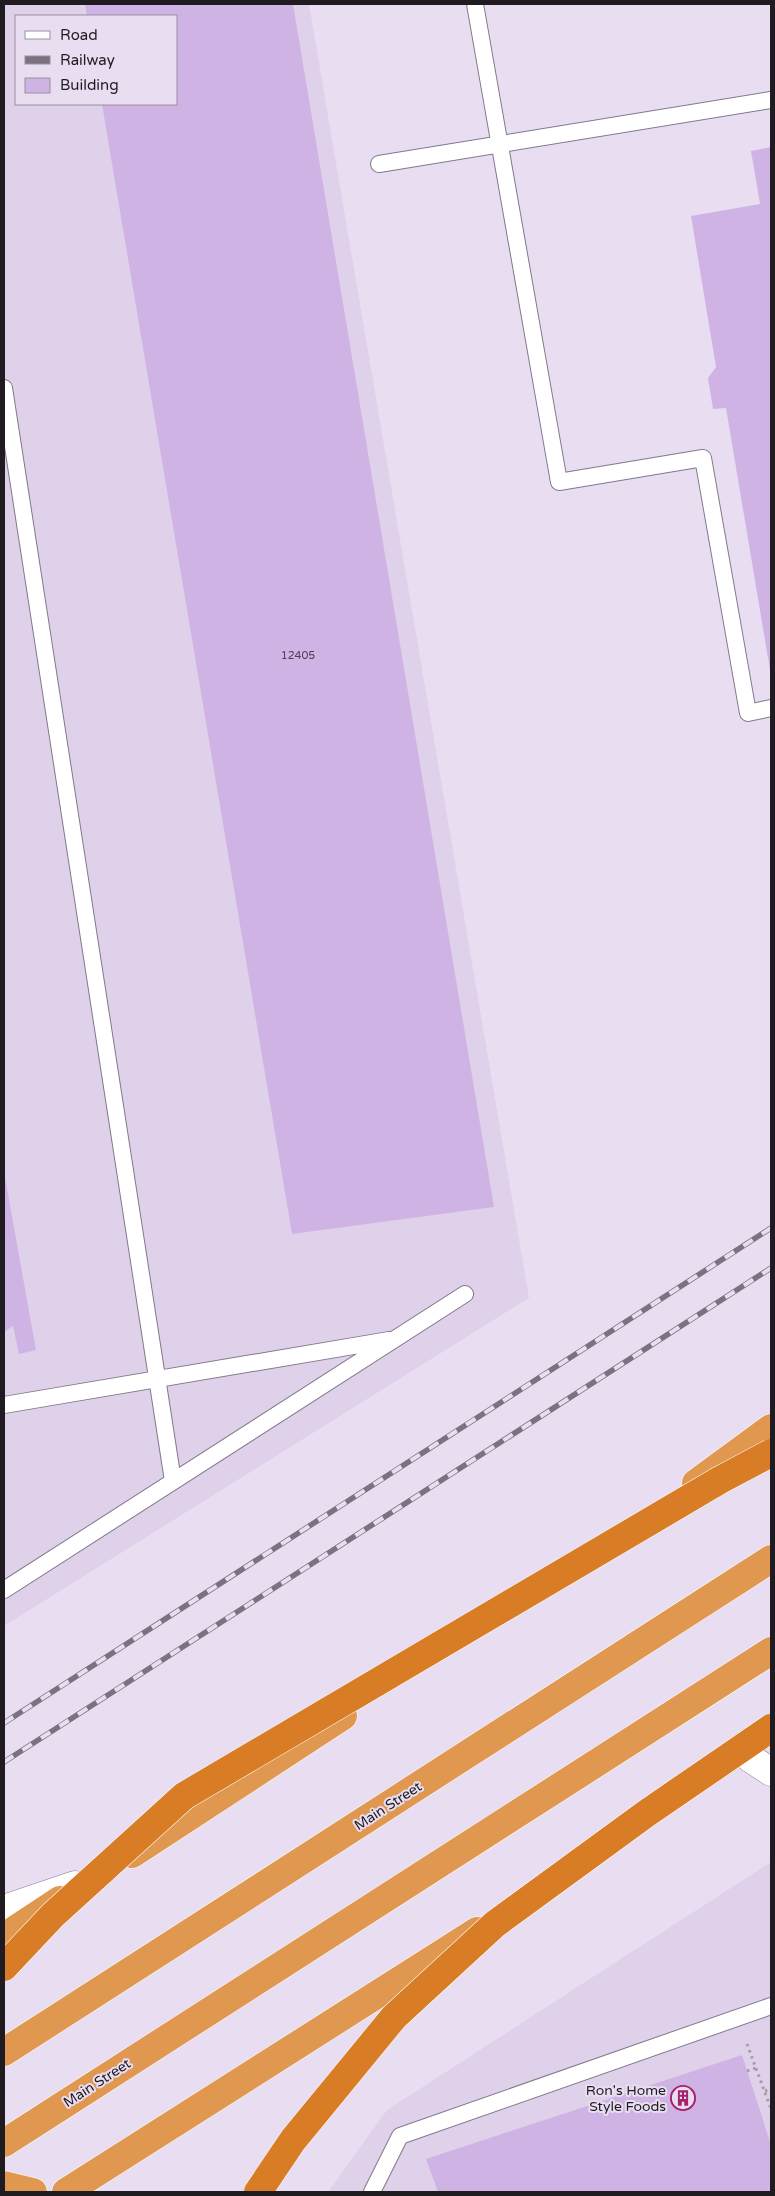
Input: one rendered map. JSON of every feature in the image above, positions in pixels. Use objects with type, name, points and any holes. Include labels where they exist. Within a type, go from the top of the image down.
[{"type":"highway","points":[[4,1937],[666,1506],[771,1428]]},
{"type":"highway","points":[[729,1459],[771,1444]]},
{"type":"highway","points":[[4,1967],[53,1915],[184,1796],[720,1480],[771,1453]]},
{"type":"highway","name":"Main Street","points":[[4,2052],[771,1560]]},
{"type":"highway","name":"Main Street","points":[[4,2143],[771,1651]]},
{"type":"highway","points":[[258,2192],[293,2140],[394,2017],[494,1924],[647,1813],[771,1728]]},
{"type":"highway","points":[[66,2192],[764,1758]]},
{"type":"highway","points":[[4,2185],[33,2192]]},
{"type":"main road","points":[[4,1909],[93,1879]]},
{"type":"lane","points":[[475,4],[559,482],[702,458],[748,713],[771,708]]},
{"type":"lane","points":[[378,164],[771,100]]},
{"type":"lane","points":[[4,388],[173,1481]]},
{"type":"lane","points":[[4,1590],[466,1294]]},
{"type":"lane","points":[[4,1405],[396,1339]]},
{"type":"lane","points":[[372,2192],[400,2136],[771,2006]]},
{"type":"path","points":[[746,2039],[771,2110]]},
{"type":"path","points":[[747,2071],[756,2068]]},
{"type":"path","points":[[764,2091],[771,2089]]},
{"type":"shaded area","points":[[4,4],[309,4],[529,1298],[4,1626]]},
{"type":"shaded area","points":[[771,1862],[771,2192],[328,2192],[387,2110]]},
{"type":"building","points":[[85,4],[293,4],[494,1207],[292,1234],[102,105],[178,105],[178,15],[87,15]]},
{"type":"building","points":[[771,147],[770,670],[726,408],[713,409],[708,378],[716,367],[691,216],[760,204],[751,151]]},
{"type":"building","points":[[4,1172],[36,1350],[19,1354],[13,1326],[4,1332]]},
{"type":"building","name":"Ron's Home Style Foods","points":[[742,2055],[771,2145],[771,2192],[438,2192],[426,2159]]},
{"type":"railway","points":[[4,1723],[771,1228]]},
{"type":"railway","points":[[4,1762],[771,1268]]},
{"type":"place","name":"Ron's Home Style Foods","points":[[683,2098]]}]
